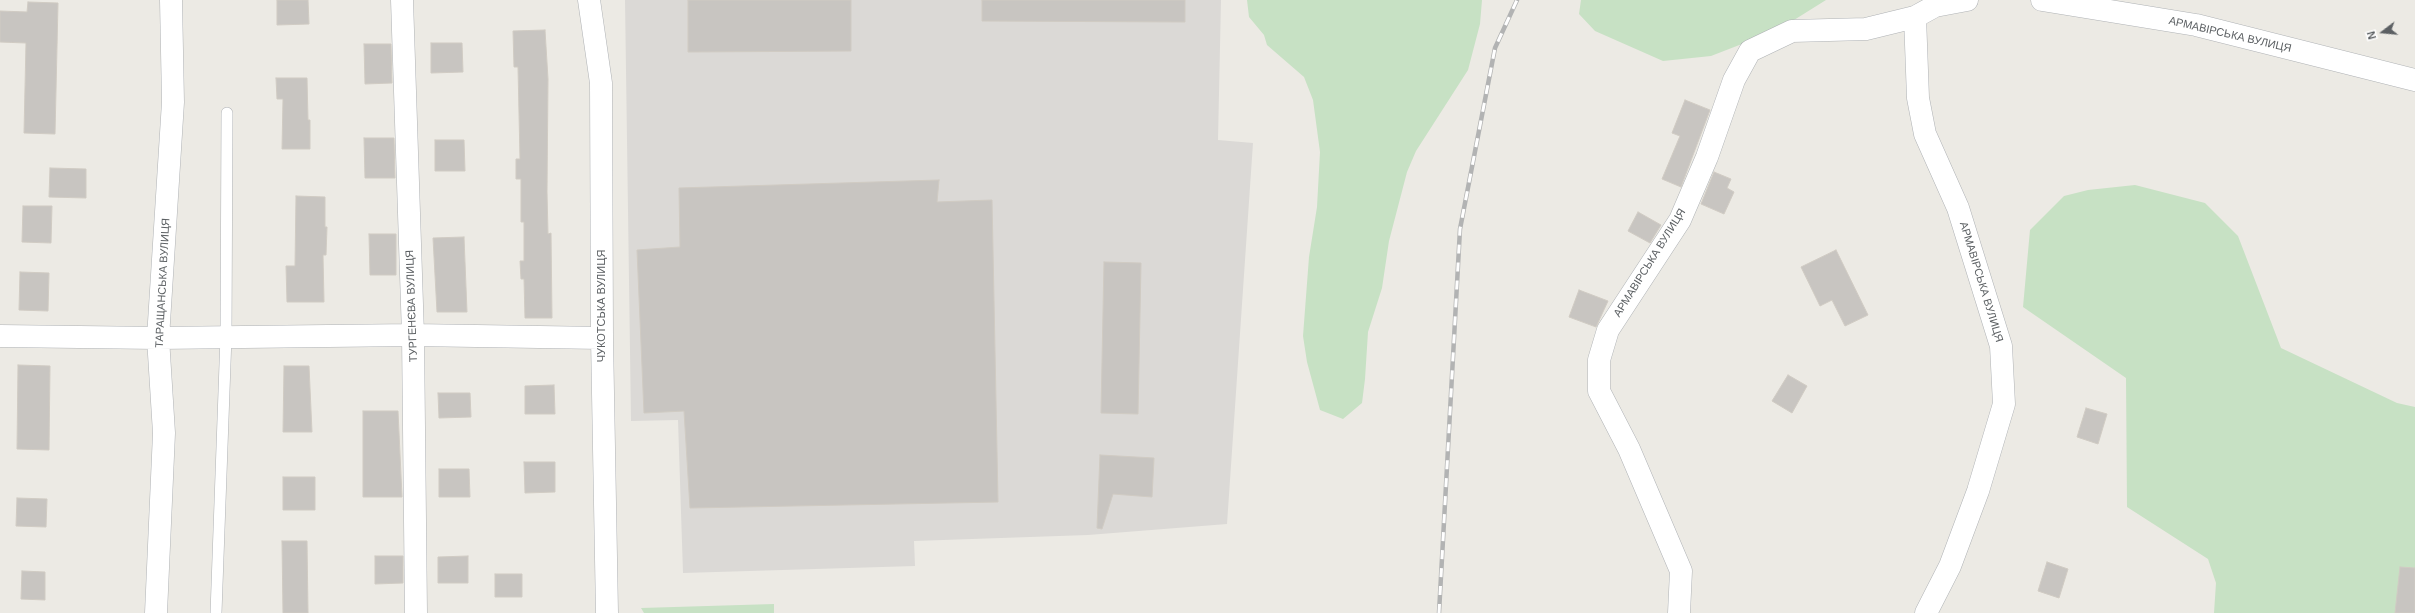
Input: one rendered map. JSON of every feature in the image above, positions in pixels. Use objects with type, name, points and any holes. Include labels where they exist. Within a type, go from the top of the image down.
[{"type":"street","name":"ТАРАЩАНСЬКА ВУЛИЦЯ","points":[[156,613],[164,434],[158,338],[174,102],[171,0]]},
{"type":"street","name":"ТУРГЕНЄВА ВУЛИЦЯ","points":[[402,0],[413,335],[416,613]]},
{"type":"street","name":"ЧУКОТСЬКА ВУЛИЦЯ","points":[[589,0],[601,83],[602,338],[607,613]]},
{"type":"street","name":"АРМАВІРСЬКА ВУЛИЦЯ","points":[[1679,613],[1681,571],[1628,449],[1599,391],[1599,360],[1608,330],[1680,220],[1707,157],[1734,80],[1750,51],[1792,31],[1866,29],[1915,17],[1934,6],[1967,0]]},
{"type":"street","name":"АРМАВІРСЬКА ВУЛИЦЯ","points":[[2042,0],[2196,25],[2415,80]]},
{"type":"street","name":"АРМАВІРСЬКА ВУЛИЦЯ","points":[[1915,17],[1918,98],[1925,134],[1958,208],[2001,346],[2004,404],[1978,491],[1950,566],[1926,613]]},
{"type":"street","points":[[0,336],[158,338],[413,335],[602,338]]},
{"type":"lane","points":[[216,613],[226,336],[227,113]]},
{"type":"shaded area","points":[[625,0],[1221,0],[1218,140],[1253,143],[1227,524],[1088,535],[914,541],[915,566],[683,573],[678,420],[631,421]]},
{"type":"green space","points":[[1247,0],[1482,0],[1480,24],[1468,70],[1416,151],[1407,172],[1389,241],[1382,288],[1368,332],[1362,403],[1343,419],[1320,410],[1307,362],[1303,336],[1309,257],[1317,207],[1320,152],[1313,100],[1304,77],[1267,45],[1264,35],[1249,17]]},
{"type":"green space","points":[[1581,0],[1826,0],[1778,30],[1711,56],[1663,61],[1595,31],[1579,14]]},
{"type":"green space","points":[[2135,185],[2205,203],[2238,236],[2281,348],[2397,403],[2415,407],[2415,613],[2214,613],[2216,583],[2208,559],[2127,507],[2126,378],[2023,307],[2030,230],[2064,196],[2088,190]]},
{"type":"green space","points":[[774,604],[774,613],[644,613],[641,608]]},
{"type":"building","points":[[277,0],[308,0],[309,24],[277,25]]},
{"type":"building","points":[[688,0],[851,0],[851,51],[688,52]]},
{"type":"building","points":[[982,0],[1185,0],[1185,22],[982,21]]},
{"type":"building","points":[[28,2],[58,3],[55,134],[24,133],[26,43],[0,42],[0,11],[27,12]]},
{"type":"building","points":[[545,30],[548,79],[548,234],[551,233],[552,318],[525,318],[524,279],[521,279],[520,261],[524,261],[524,222],[521,222],[521,179],[516,179],[516,159],[520,159],[518,67],[514,67],[513,31]]},
{"type":"building","points":[[431,43],[462,43],[463,72],[431,73]]},
{"type":"building","points":[[364,44],[391,44],[392,83],[365,84]]},
{"type":"building","points":[[276,78],[307,78],[308,120],[310,120],[310,149],[282,149],[283,99],[277,99]]},
{"type":"building","points":[[1685,100],[1710,110],[1681,187],[1662,179],[1680,136],[1672,133]]},
{"type":"building","points":[[364,138],[394,138],[395,178],[365,178]]},
{"type":"building","points":[[435,140],[464,140],[465,171],[435,171]]},
{"type":"building","points":[[50,168],[86,169],[86,198],[49,197]]},
{"type":"building","points":[[1714,172],[1731,179],[1727,188],[1734,192],[1724,214],[1701,204]]},
{"type":"building","points":[[939,180],[937,202],[992,200],[998,502],[690,508],[684,411],[644,413],[637,250],[680,247],[679,188]]},
{"type":"building","points":[[296,196],[325,197],[325,227],[327,227],[326,255],[323,255],[324,302],[287,302],[286,266],[295,266]]},
{"type":"building","points":[[23,206],[52,206],[51,243],[22,242]]},
{"type":"building","points":[[1638,212],[1661,225],[1650,243],[1628,231]]},
{"type":"building","points":[[369,234],[396,234],[396,275],[370,275]]},
{"type":"building","points":[[464,237],[467,312],[437,312],[433,238]]},
{"type":"building","points":[[1836,250],[1868,315],[1845,326],[1832,300],[1820,306],[1801,267]]},
{"type":"building","points":[[1104,262],[1141,263],[1138,414],[1101,413]]},
{"type":"building","points":[[20,272],[49,273],[48,311],[19,310]]},
{"type":"building","points":[[1579,290],[1608,301],[1596,327],[1569,317]]},
{"type":"building","points":[[18,365],[50,366],[49,450],[17,449]]},
{"type":"building","points":[[284,366],[309,366],[312,432],[283,432]]},
{"type":"building","points":[[1788,375],[1807,386],[1792,413],[1772,401]]},
{"type":"building","points":[[554,385],[555,414],[525,414],[525,386]]},
{"type":"building","points":[[438,393],[470,393],[471,417],[439,418]]},
{"type":"building","points":[[2086,408],[2107,414],[2098,444],[2077,437]]},
{"type":"building","points":[[363,411],[398,411],[402,497],[363,497]]},
{"type":"building","points":[[1100,455],[1154,458],[1152,497],[1113,494],[1102,529],[1097,528]]},
{"type":"building","points":[[524,462],[555,462],[555,492],[525,493]]},
{"type":"building","points":[[439,469],[469,469],[470,497],[439,497]]},
{"type":"building","points":[[283,477],[315,477],[315,510],[283,510]]},
{"type":"building","points":[[17,498],[47,499],[46,527],[16,526]]},
{"type":"building","points":[[282,541],[307,541],[308,613],[283,613]]},
{"type":"building","points":[[375,556],[403,556],[403,583],[375,584]]},
{"type":"building","points":[[468,556],[468,583],[438,583],[438,557]]},
{"type":"building","points":[[2047,562],[2068,569],[2059,598],[2038,591]]},
{"type":"building","points":[[2400,567],[2415,568],[2415,613],[2395,613]]},
{"type":"building","points":[[22,571],[45,572],[45,600],[21,599]]},
{"type":"building","points":[[495,574],[522,574],[522,597],[495,597]]},
{"type":"railway","points":[[1439,613],[1460,229],[1495,48],[1517,0]]}]
